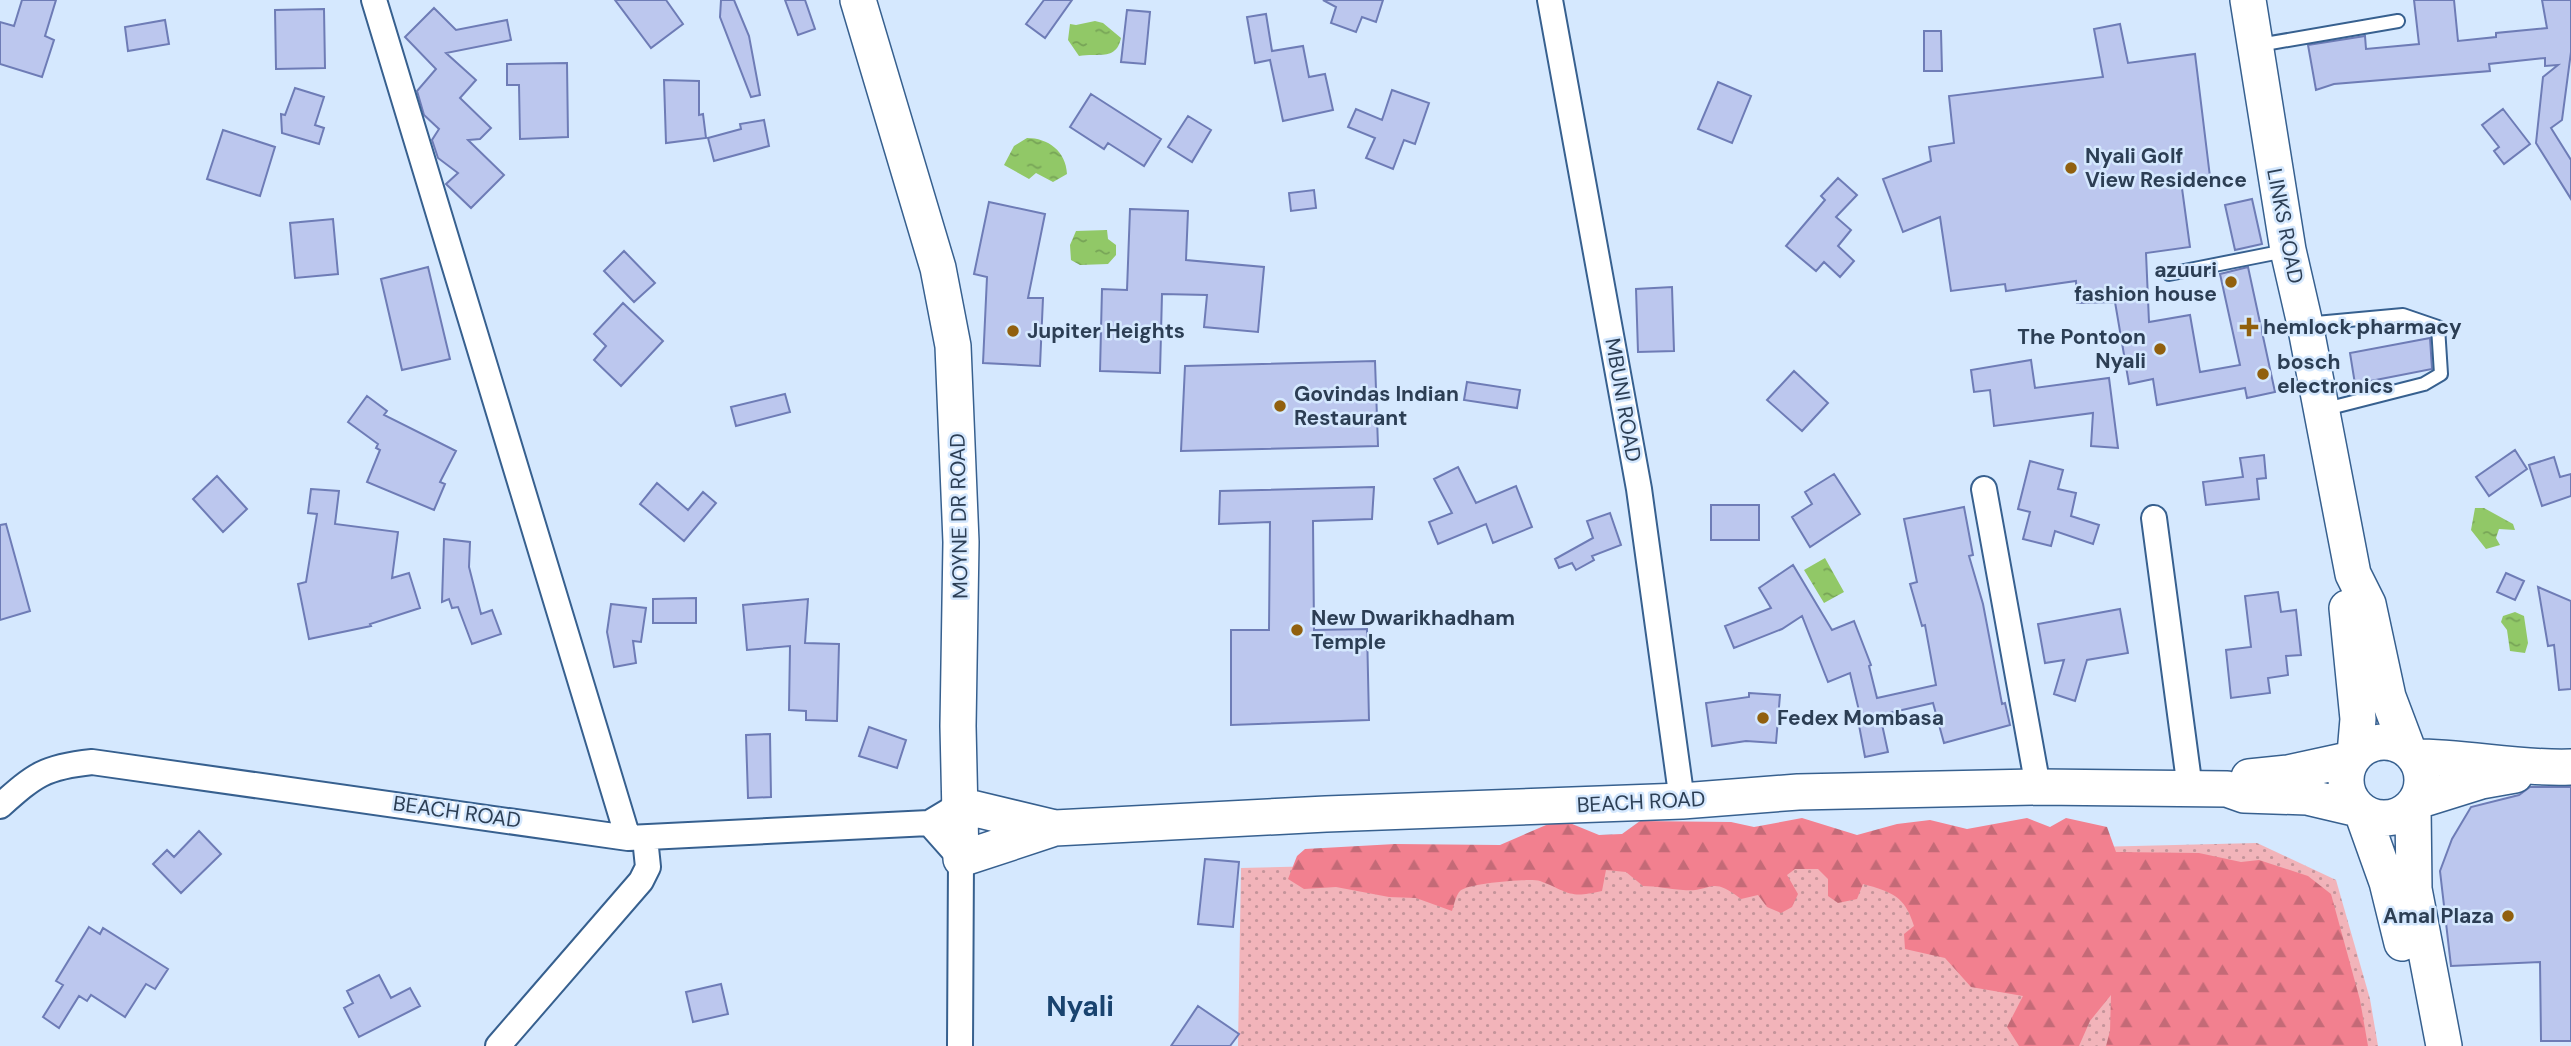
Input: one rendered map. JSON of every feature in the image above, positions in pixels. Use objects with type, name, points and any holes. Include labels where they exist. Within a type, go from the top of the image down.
[{"type":"main road","name":"MOYNE DR ROAD","points":[[858,0],[938,268],[953,346],[961,542],[958,755],[961,859]]},
{"type":"main road","name":"LINKS ROAD","points":[[2248,0],[2288,250],[2305,324],[2353,574]]},
{"type":"main road","points":[[2353,574],[2368,604],[2388,697],[2423,779],[2415,804],[2414,889],[2444,1046]]},
{"type":"main road","points":[[2353,574],[2347,608],[2358,719],[2354,757],[2346,785],[2360,810],[2398,923],[2421,1046]]},
{"type":"main road","points":[[2227,789],[2247,777],[2288,774],[2354,757],[2375,743],[2387,742],[2412,753],[2555,768]]},
{"type":"main road","points":[[958,755],[990,799],[1008,816]]},
{"type":"main road","points":[[2227,789],[2244,795],[2306,797],[2360,810],[2372,817],[2394,818],[2415,804],[2481,781],[2555,768]]},
{"type":"main road","name":"BEACH ROAD","points":[[961,859],[1055,828],[1326,814],[1682,801],[1798,792],[2038,787],[2227,789]]},
{"type":"main road","name":"BEACH ROAD","points":[[959,805],[1055,828]]},
{"type":"street","points":[[374,0],[636,838],[648,867],[641,881],[498,1046]]},
{"type":"street","name":"MBUNI ROAD","points":[[1550,0],[1639,489],[1682,801]]},
{"type":"street","points":[[1984,489],[2038,787]]},
{"type":"street","points":[[2154,518],[2190,789]]},
{"type":"street","name":"BEACH ROAD","points":[[0,806],[36,775],[61,765],[92,762],[636,838],[929,823],[959,805]]},
{"type":"street","points":[[929,823],[961,859]]},
{"type":"street","name":"MOYNE DR ROAD","points":[[960,1046],[961,859]]},
{"type":"lane","points":[[2255,46],[2398,20]]},
{"type":"lane","points":[[2169,275],[2288,250]]},
{"type":"lane","points":[[2305,324],[2403,315],[2438,327],[2441,374],[2424,384],[2321,410]]},
{"type":"shaded area","points":[[2257,843],[2336,880],[2370,999],[2378,1046],[1238,1046],[1241,868]]},
{"type":"green space","points":[[1802,818],[1857,835],[1897,824],[1930,820],[1967,829],[2027,818],[2050,827],[2066,818],[2107,827],[2116,852],[2199,853],[2241,862],[2259,860],[2308,876],[2331,894],[2360,1000],[2368,1046],[2106,1046],[2110,1031],[2111,995],[2090,1021],[2079,1046],[2019,1046],[2007,1027],[2023,996],[1971,987],[1945,958],[1905,949],[1904,934],[1914,926],[1902,902],[1890,893],[1863,884],[1857,899],[1838,903],[1828,896],[1828,879],[1818,869],[1795,869],[1787,875],[1798,894],[1792,907],[1781,913],[1767,907],[1758,895],[1741,899],[1723,887],[1716,886],[1678,890],[1643,886],[1626,872],[1606,870],[1602,891],[1575,894],[1534,880],[1486,884],[1460,891],[1452,911],[1416,898],[1389,897],[1336,887],[1304,889],[1288,879],[1297,856],[1305,849],[1395,844],[1500,845],[1560,819],[1599,835],[1622,834],[1640,821],[1731,822],[1754,827]]},
{"type":"water","points":[[1095,21],[1103,23],[1121,38],[1118,46],[1110,53],[1079,56],[1068,40],[1070,24]]},
{"type":"water","points":[[1027,138],[1042,140],[1054,147],[1063,159],[1067,174],[1053,182],[1036,173],[1029,179],[1004,165],[1014,146]]},
{"type":"water","points":[[1107,230],[1108,239],[1116,245],[1116,255],[1108,264],[1080,265],[1071,260],[1070,245],[1076,231]]},
{"type":"water","points":[[2475,508],[2484,508],[2513,524],[2515,530],[2499,529],[2496,538],[2500,545],[2486,549],[2471,530]]},
{"type":"water","points":[[1825,558],[1844,592],[1824,603],[1804,570]]},
{"type":"water","points":[[2515,612],[2524,616],[2528,643],[2525,653],[2510,651],[2507,630],[2501,622],[2503,616]]},
{"type":"building","points":[[22,0],[56,0],[45,36],[54,40],[42,77],[0,64],[0,22],[14,26]]},
{"type":"building","points":[[615,0],[666,0],[683,24],[651,48]]},
{"type":"building","points":[[721,0],[734,0],[749,36],[760,95],[751,97],[720,17]]},
{"type":"building","points":[[785,0],[805,0],[815,29],[798,35]]},
{"type":"building","points":[[1044,0],[1072,0],[1045,38],[1026,24]]},
{"type":"building","points":[[1323,0],[1383,0],[1376,22],[1362,17],[1356,32],[1331,23],[1336,7]]},
{"type":"building","points":[[2414,0],[2454,0],[2458,41],[2496,37],[2496,33],[2547,28],[2542,0],[2571,0],[2571,52],[2562,120],[2551,128],[2571,160],[2571,199],[2536,143],[2543,77],[2558,65],[2545,66],[2545,58],[2489,64],[2490,71],[2334,84],[2316,90],[2308,45],[2365,36],[2366,49],[2419,44]]},
{"type":"building","points":[[434,8],[456,30],[507,20],[511,40],[446,53],[476,80],[460,98],[491,128],[480,139],[468,140],[504,175],[471,208],[446,184],[458,173],[438,158],[432,140],[439,129],[424,115],[417,91],[436,69],[405,37]]},
{"type":"building","points":[[324,9],[325,68],[276,69],[275,10]]},
{"type":"building","points":[[1127,10],[1150,12],[1145,64],[1121,62]]},
{"type":"building","points":[[1266,14],[1272,51],[1303,46],[1309,77],[1325,74],[1333,110],[1283,121],[1270,60],[1255,63],[1247,17]]},
{"type":"building","points":[[165,20],[169,44],[128,51],[125,27]]},
{"type":"building","name":"Nyali Golf View Residence","points":[[2120,24],[2128,63],[2195,54],[2210,177],[2181,181],[2190,247],[2146,253],[2149,322],[2190,315],[2200,372],[2240,365],[2220,274],[2248,267],[2275,392],[2247,398],[2245,388],[2157,405],[2153,379],[2129,384],[2115,302],[2077,303],[2076,281],[2006,291],[2005,284],[1951,291],[1940,217],[1903,232],[1883,179],[1931,161],[1929,147],[1954,143],[1949,96],[2103,77],[2094,29]]},
{"type":"building","points":[[1924,31],[1941,31],[1942,71],[1924,71]]},
{"type":"building","points":[[567,63],[568,137],[520,139],[519,85],[507,85],[507,64]]},
{"type":"building","points":[[664,80],[699,81],[699,115],[703,114],[706,138],[666,143]]},
{"type":"building","points":[[1718,82],[1751,96],[1732,143],[1698,129]]},
{"type":"building","points":[[295,88],[324,97],[315,125],[324,128],[319,144],[282,133],[281,114],[285,115]]},
{"type":"building","points":[[1392,90],[1429,103],[1415,144],[1404,140],[1393,169],[1366,158],[1375,138],[1348,127],[1356,109],[1382,120]]},
{"type":"building","points":[[1091,94],[1161,139],[1144,166],[1108,143],[1104,149],[1070,127]]},
{"type":"building","points":[[2503,109],[2530,144],[2504,164],[2494,151],[2499,147],[2482,125]]},
{"type":"building","points":[[1188,116],[1211,130],[1192,162],[1168,147]]},
{"type":"building","points":[[764,120],[769,146],[714,161],[708,138],[741,129],[740,124]]},
{"type":"building","points":[[223,130],[275,147],[260,196],[207,179]]},
{"type":"building","points":[[1838,178],[1857,195],[1836,217],[1851,230],[1838,246],[1854,261],[1840,277],[1824,262],[1816,271],[1786,246],[1825,200],[1821,196]]},
{"type":"building","points":[[1314,190],[1316,208],[1291,211],[1289,193]]},
{"type":"building","points":[[2252,199],[2262,244],[2235,250],[2225,205]]},
{"type":"building","points":[[989,202],[1045,214],[1028,298],[1043,298],[1040,366],[983,363],[987,277],[974,274]]},
{"type":"building","points":[[1130,209],[1188,211],[1186,260],[1264,267],[1258,332],[1204,327],[1207,295],[1162,294],[1160,373],[1100,371],[1102,289],[1127,290]]},
{"type":"building","points":[[333,219],[338,274],[295,278],[290,223]]},
{"type":"building","points":[[624,251],[655,283],[634,302],[604,271]]},
{"type":"building","points":[[428,267],[450,359],[402,370],[381,279]]},
{"type":"building","points":[[1672,287],[1674,351],[1638,352],[1636,289]]},
{"type":"building","points":[[623,303],[663,341],[621,386],[594,360],[606,346],[594,334]]},
{"type":"building","points":[[2430,338],[2432,369],[2355,384],[2350,353]]},
{"type":"building","points":[[2031,360],[2035,388],[2109,378],[2118,448],[2091,446],[2093,413],[1994,426],[1990,390],[1974,392],[1971,370]]},
{"type":"building","name":"Govindas Indian Restaurant","points":[[1375,361],[1378,446],[1181,451],[1185,366]]},
{"type":"building","points":[[1794,371],[1828,403],[1802,431],[1767,400]]},
{"type":"building","points":[[1467,382],[1520,390],[1517,408],[1464,400]]},
{"type":"building","points":[[785,394],[790,412],[736,426],[731,407]]},
{"type":"building","points":[[367,396],[387,411],[384,415],[456,451],[440,482],[445,484],[434,510],[367,482],[380,450],[376,448],[378,444],[348,422]]},
{"type":"building","points":[[2515,450],[2527,469],[2489,496],[2476,477]]},
{"type":"building","points":[[2264,455],[2266,478],[2257,479],[2259,499],[2206,505],[2203,482],[2243,477],[2240,458]]},
{"type":"building","points":[[2554,457],[2560,477],[2571,474],[2571,496],[2542,506],[2529,465]]},
{"type":"building","points":[[2030,461],[2063,470],[2058,489],[2076,493],[2071,516],[2099,525],[2093,544],[2055,531],[2051,546],[2023,539],[2030,512],[2018,509]]},
{"type":"building","points":[[1458,467],[1476,503],[1516,486],[1532,527],[1493,543],[1486,524],[1438,544],[1429,522],[1452,513],[1434,479]]},
{"type":"building","points":[[1834,474],[1860,514],[1810,547],[1792,517],[1812,504],[1805,492]]},
{"type":"building","points":[[217,476],[247,509],[223,532],[193,499]]},
{"type":"building","points":[[657,483],[688,510],[703,492],[716,503],[684,541],[640,504]]},
{"type":"building","points":[[1374,487],[1372,519],[1313,521],[1314,630],[1367,629],[1369,720],[1231,725],[1231,630],[1269,630],[1270,522],[1219,524],[1220,491]]},
{"type":"building","points":[[311,489],[339,491],[335,524],[398,532],[392,578],[409,573],[420,608],[370,624],[371,626],[309,639],[298,584],[306,582],[317,514],[308,513]]},
{"type":"building","points":[[1711,505],[1759,505],[1759,540],[1711,540]]},
{"type":"building","points":[[1964,507],[1973,555],[1969,556],[1983,604],[2002,704],[2005,703],[2010,725],[1944,743],[1933,703],[1880,715],[1888,752],[1865,757],[1858,720],[1861,719],[1850,673],[1828,682],[1802,616],[1782,629],[1734,648],[1725,626],[1771,608],[1759,588],[1793,565],[1832,630],[1854,621],[1871,665],[1869,666],[1877,698],[1936,685],[1925,625],[1922,626],[1910,584],[1917,582],[1904,519]]},
{"type":"building","points":[[1610,513],[1621,545],[1592,556],[1594,560],[1576,570],[1572,563],[1559,568],[1555,559],[1593,538],[1587,521]]},
{"type":"building","points":[[6,524],[30,611],[0,620],[0,525]]},
{"type":"building","points":[[444,539],[470,542],[469,567],[481,614],[492,610],[501,634],[472,644],[458,607],[452,608],[449,599],[442,602]]},
{"type":"building","points":[[2506,573],[2524,581],[2515,600],[2497,592]]},
{"type":"building","points":[[2538,587],[2571,601],[2571,689],[2559,690],[2554,645],[2548,646]]},
{"type":"building","points":[[2278,592],[2281,612],[2296,610],[2301,655],[2286,656],[2288,675],[2268,678],[2270,693],[2231,698],[2226,650],[2251,647],[2245,596]]},
{"type":"building","points":[[696,598],[696,623],[653,623],[653,599]]},
{"type":"building","points":[[808,599],[805,643],[839,644],[837,721],[806,720],[806,711],[789,710],[790,646],[747,650],[743,605]]},
{"type":"building","points":[[611,604],[646,608],[641,642],[633,641],[636,663],[614,667],[607,632]]},
{"type":"building","points":[[2120,609],[2128,653],[2087,660],[2075,701],[2054,694],[2064,660],[2045,663],[2038,624]]},
{"type":"building","points":[[1749,693],[1780,695],[1776,743],[1746,741],[1712,746],[1706,703],[1749,697]]},
{"type":"building","points":[[869,727],[906,740],[897,768],[859,756]]},
{"type":"building","points":[[770,734],[771,797],[748,798],[746,735]]},
{"type":"building","name":"Amal Plaza","points":[[2530,787],[2571,787],[2571,1041],[2541,1041],[2540,962],[2451,966],[2440,871],[2452,839],[2471,807],[2519,795]]},
{"type":"building","points":[[199,831],[221,854],[181,893],[153,864],[167,850],[174,857]]},
{"type":"building","points":[[1205,859],[1239,862],[1233,927],[1198,924]]},
{"type":"building","points":[[89,927],[100,934],[103,928],[168,969],[155,989],[146,984],[125,1017],[91,995],[87,1001],[79,996],[59,1028],[43,1017],[63,985],[56,981]]},
{"type":"building","points":[[379,975],[391,998],[410,988],[420,1006],[359,1037],[344,1008],[353,1003],[347,991]]},
{"type":"building","points":[[721,984],[728,1014],[693,1022],[686,992]]},
{"type":"building","points":[[1198,1006],[1239,1034],[1230,1046],[1171,1046]]},
{"type":"place","name":"Nyali Golf View Residence","points":[[2071,168]]},
{"type":"place","name":"azuuri fashion house","points":[[2231,282]]},
{"type":"place","name":"hemlock pharmacy","points":[[2249,327]]},
{"type":"place","name":"Jupiter Heights","points":[[1013,331]]},
{"type":"place","name":"The Pontoon Nyali","points":[[2160,349]]},
{"type":"place","name":"bosch electronics","points":[[2263,374]]},
{"type":"place","name":"Govindas Indian Restaurant","points":[[1280,406]]},
{"type":"place","name":"New Dwarikhadham Temple","points":[[1297,630]]},
{"type":"place","name":"Fedex Mombasa","points":[[1763,718]]},
{"type":"place","name":"Amal Plaza","points":[[2508,916]]},
{"type":"district","name":"Nyali","points":[[1080,1006]]}]
